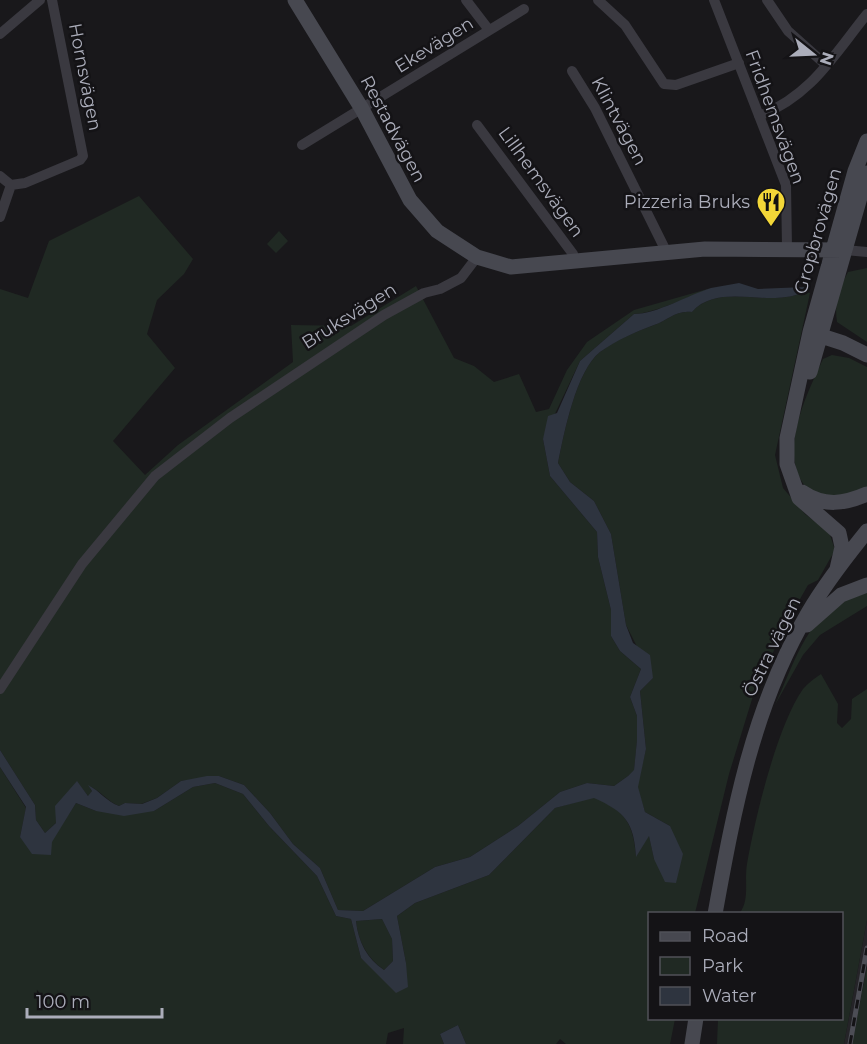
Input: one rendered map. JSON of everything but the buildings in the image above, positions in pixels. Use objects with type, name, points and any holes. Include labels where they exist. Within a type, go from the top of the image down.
[{"type":"street","points":[[0,34],[40,0]]},
{"type":"street","name":"Hornsvägen","points":[[11,185],[25,183],[80,160],[83,156],[52,0]]},
{"type":"street","name":"Restadvägen","points":[[295,0],[362,109],[397,180],[416,210],[449,240],[477,257]]},
{"type":"street","points":[[466,0],[489,30]]},
{"type":"street","points":[[598,0],[625,25],[664,84],[676,85],[739,63]]},
{"type":"street","name":"Fridhemsvägen","points":[[714,0],[786,185],[787,248]]},
{"type":"street","points":[[767,0],[788,32],[826,65]]},
{"type":"street","name":"Ekevägen","points":[[302,145],[524,9]]},
{"type":"street","points":[[759,116],[798,97],[867,14]]},
{"type":"street","name":"Klintvägen","points":[[572,71],[595,108],[667,253]]},
{"type":"street","name":"Lillhemsvägen","points":[[477,125],[573,254],[574,261]]},
{"type":"street","name":"Gropbrovägen","points":[[839,250],[855,171],[867,141]]},
{"type":"street","name":"Gropbrovägen","points":[[794,486],[786,464],[787,438],[839,250],[867,173]]},
{"type":"street","points":[[0,176],[11,185],[0,217]]},
{"type":"street","points":[[477,257],[511,267],[705,249],[787,248],[867,252]]},
{"type":"street","name":"Bruksvägen","points":[[0,689],[82,564],[155,476],[230,418],[384,315],[424,293],[440,289],[461,278],[477,257]]},
{"type":"street","points":[[815,334],[867,355]]},
{"type":"street","points":[[794,486],[811,498],[826,502],[846,501],[867,494]]},
{"type":"street","points":[[794,486],[799,498],[839,533],[842,547],[837,569]]},
{"type":"street","name":"Östra vägen","points":[[715,912],[738,794],[759,719],[796,635],[837,569],[867,531]]},
{"type":"street","points":[[796,635],[831,603],[867,585]]},
{"type":"street","points":[[692,1044],[696,1020]]},
{"type":"shaded area","points":[[867,920],[867,966],[852,1044],[844,1044]]},
{"type":"green space","points":[[139,196],[193,259],[184,274],[157,300],[147,334],[175,368],[113,441],[145,475],[178,445],[293,362],[291,325],[351,326],[416,286],[454,358],[474,366],[494,382],[519,374],[536,412],[549,409],[567,370],[587,342],[634,310],[711,288],[661,308],[634,314],[580,361],[543,439],[550,476],[597,532],[598,557],[611,610],[611,636],[620,651],[641,669],[630,697],[637,716],[634,771],[614,786],[587,783],[560,792],[518,826],[470,857],[435,867],[363,911],[338,910],[320,868],[293,844],[270,813],[244,785],[219,776],[181,781],[157,798],[141,804],[125,803],[119,806],[89,786],[92,791],[89,797],[77,782],[56,823],[45,833],[36,820],[35,805],[0,750],[0,289],[28,298],[49,241]]},
{"type":"green space","points":[[279,231],[288,241],[276,253],[267,244]]},
{"type":"green space","points":[[867,268],[867,342],[837,322],[836,309],[840,290],[848,272]]},
{"type":"green space","points":[[804,292],[810,293],[775,455],[783,488],[805,514],[829,532],[835,550],[818,580],[808,585],[788,620],[753,696],[729,774],[695,912],[648,912],[648,1020],[675,1020],[670,1044],[566,1044],[560,1039],[556,1044],[466,1044],[458,1025],[440,1034],[444,1044],[403,1044],[404,1028],[388,1033],[386,1044],[0,1044],[0,767],[26,808],[20,837],[51,842],[76,803],[96,811],[154,811],[193,787],[215,783],[243,794],[269,826],[317,876],[336,916],[351,919],[361,958],[380,974],[406,963],[397,916],[415,903],[489,875],[555,808],[594,797],[604,802],[625,819],[635,844],[636,856],[649,835],[654,859],[670,826],[645,812],[637,787],[646,749],[640,691],[653,678],[626,625],[611,534],[594,501],[570,482],[558,463],[572,403],[584,373],[592,361],[600,352],[633,333],[676,314],[692,312],[701,304],[712,299],[790,296]]},
{"type":"green space","points":[[832,355],[849,358],[867,367],[867,488],[828,498],[817,495],[806,487],[798,473],[794,458],[794,441],[803,406],[823,359]]},
{"type":"green space","points":[[867,592],[867,606],[820,635],[803,655],[775,705],[794,661],[810,631],[820,618],[845,598]]},
{"type":"green space","points":[[821,674],[838,704],[837,723],[842,728],[851,719],[852,699],[867,689],[867,920],[844,1044],[717,1044],[718,1020],[843,1020],[843,912],[740,912],[746,896],[746,871],[755,822],[768,773],[793,705],[809,683]]},
{"type":"green space","points":[[382,919],[392,939],[393,961],[384,970],[364,948],[356,921]]},
{"type":"green space","points":[[867,966],[867,1044],[852,1044]]},
{"type":"water","points":[[739,283],[758,289],[806,287],[804,292],[788,297],[712,299],[701,304],[692,312],[676,314],[600,352],[584,373],[572,403],[558,463],[570,482],[594,501],[611,534],[626,625],[633,643],[650,655],[653,678],[640,691],[646,749],[638,787],[645,812],[670,826],[683,854],[676,883],[665,882],[654,859],[649,836],[636,857],[630,827],[613,808],[594,798],[555,808],[489,875],[415,903],[397,916],[408,987],[396,993],[361,958],[351,919],[336,916],[317,876],[269,826],[243,794],[215,783],[193,787],[154,811],[124,816],[96,811],[76,803],[52,842],[51,855],[32,854],[20,837],[26,807],[0,767],[0,750],[35,805],[36,820],[45,833],[56,823],[55,806],[77,781],[88,796],[92,791],[88,785],[119,806],[125,803],[142,804],[157,798],[181,781],[207,776],[219,776],[244,785],[270,813],[293,844],[320,868],[338,910],[363,911],[435,867],[470,857],[518,826],[560,792],[587,783],[614,786],[628,776],[634,770],[637,740],[637,716],[630,697],[641,669],[620,651],[611,636],[611,610],[598,557],[597,532],[550,476],[543,439],[548,416],[557,413],[580,361],[634,314],[662,308],[711,288]],"holes":[[[382,919],[392,939],[393,961],[384,970],[364,949],[356,921]]]},
{"type":"water","points":[[458,1025],[466,1044],[444,1044],[440,1034]]},
{"type":"railway","points":[[850,1044],[867,948]]},
{"type":"place","name":"Pizzeria Bruks","points":[[771,228]]}]
